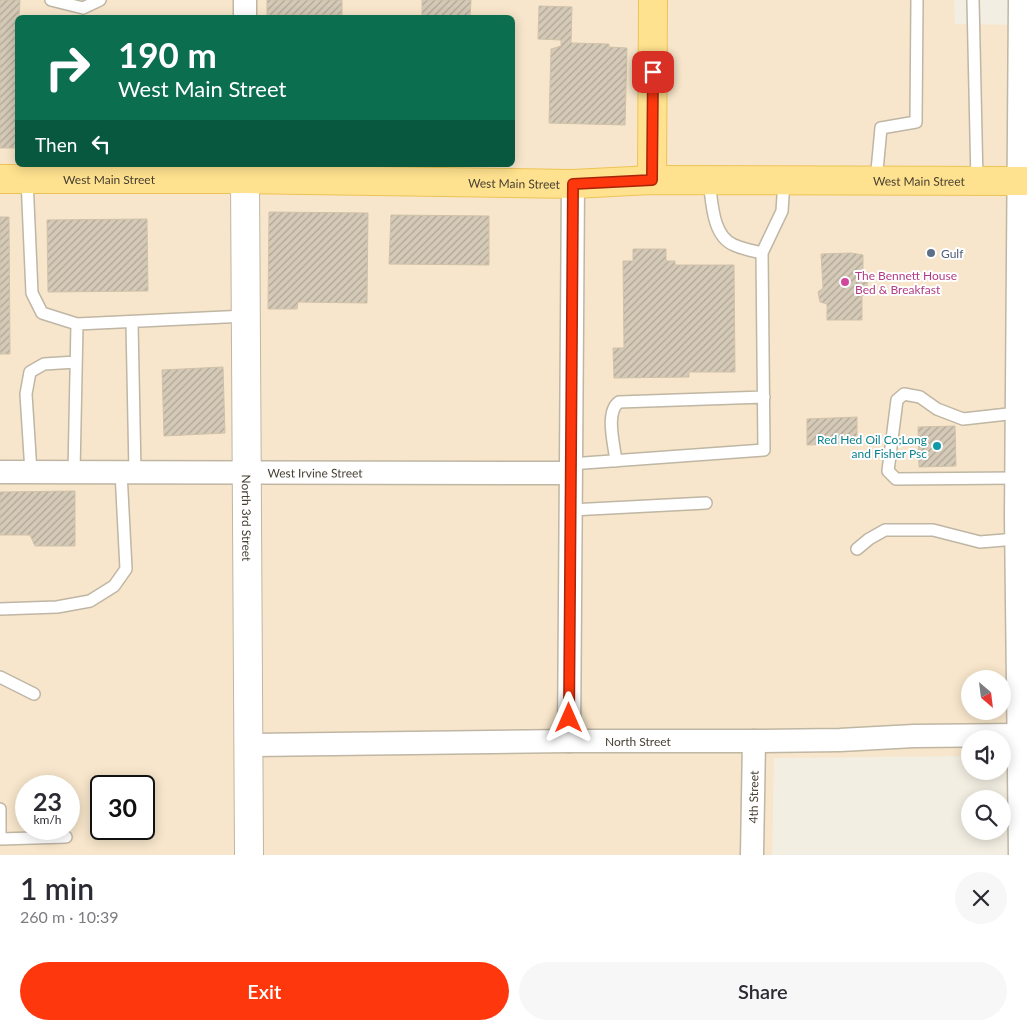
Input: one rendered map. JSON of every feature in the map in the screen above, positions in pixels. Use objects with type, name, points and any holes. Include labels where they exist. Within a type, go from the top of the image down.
[{"type":"main road","points":[[652,180],[653,0]]},
{"type":"main road","name":"West Main Street","points":[[0,179],[245,172],[573,184],[652,180],[1023,181]]},
{"type":"street","points":[[245,0],[245,15]]},
{"type":"street","points":[[1020,0],[1023,181],[1016,478],[1016,539],[1023,736],[1020,855]]},
{"type":"street","name":"North 3rd Street","points":[[245,172],[249,855]]},
{"type":"street","points":[[569,741],[573,184]]},
{"type":"street","name":"West Irvine Street","points":[[0,472],[570,469]]},
{"type":"street","name":"North Street","points":[[248,745],[754,741],[840,740],[914,736],[1023,736]]},
{"type":"street","name":"4th Street","points":[[752,855],[754,741]]},
{"type":"lane","points":[[51,0],[83,8],[100,0]]},
{"type":"lane","points":[[876,181],[880,128],[916,122],[916,0]]},
{"type":"lane","points":[[973,0],[977,181]]},
{"type":"lane","points":[[27,179],[32,293],[42,313],[77,324],[246,316]]},
{"type":"lane","points":[[709,181],[714,220],[722,234],[733,245],[762,253]]},
{"type":"lane","points":[[570,469],[616,461],[764,450],[762,253],[782,211],[784,181]]},
{"type":"lane","points":[[0,609],[56,607],[90,601],[114,586],[126,569],[132,322]]},
{"type":"lane","points":[[74,472],[77,324]]},
{"type":"lane","points":[[31,472],[26,394],[30,372],[44,364],[76,362]]},
{"type":"lane","points":[[1016,478],[896,479],[888,471],[897,400],[904,394],[920,397],[937,409],[963,418],[1017,413]]},
{"type":"lane","points":[[616,461],[611,414],[614,406],[620,402],[764,397]]},
{"type":"lane","points":[[571,510],[706,503]]},
{"type":"lane","points":[[856,549],[886,530],[932,530],[980,542],[1016,539]]},
{"type":"lane","points":[[0,677],[34,694]]},
{"type":"lane","points":[[0,809],[0,838],[15,838]]},
{"type":"shaded area","points":[[0,0],[954,0],[955,24],[1027,25],[1027,755],[1011,756],[1011,730],[961,730],[961,756],[774,758],[772,855],[0,855]]},
{"type":"building","points":[[0,0],[20,0],[19,15],[15,15],[15,148],[0,148]]},
{"type":"building","points":[[267,0],[342,0],[342,15],[267,15]]},
{"type":"building","points":[[422,0],[471,0],[470,15],[422,15]]},
{"type":"building","points":[[539,6],[572,7],[571,43],[609,44],[609,47],[627,48],[625,125],[549,123],[551,49],[561,46],[561,40],[538,39]]},
{"type":"building","points":[[269,212],[368,213],[367,303],[298,302],[297,309],[268,309]]},
{"type":"building","points":[[391,215],[489,216],[489,265],[389,264]]},
{"type":"building","points":[[0,217],[9,217],[10,354],[0,354]]},
{"type":"building","points":[[147,219],[148,291],[48,292],[47,220]]},
{"type":"building","points":[[633,249],[666,249],[666,261],[675,261],[675,265],[734,265],[735,372],[689,372],[689,377],[614,378],[613,348],[624,348],[623,261],[633,261]]},
{"type":"building","name":"The Bennett House Bed & Breakfast","points":[[851,253],[863,255],[863,277],[868,276],[866,295],[862,295],[862,320],[827,320],[827,304],[820,302],[818,292],[823,288],[821,254]]},
{"type":"building","points":[[223,367],[225,433],[164,436],[162,370]]},
{"type":"building","points":[[857,417],[857,443],[807,445],[807,419]]},
{"type":"building","name":"Red Hed Oil Co;Long and Fisher Psc","points":[[955,426],[956,466],[919,467],[918,427]]},
{"type":"building","points":[[75,491],[75,546],[35,546],[30,535],[0,535],[0,492]]},
{"type":"place","name":"Gulf","points":[[931,253]]},
{"type":"place","name":"The Bennett House Bed & Breakfast","points":[[845,282]]},
{"type":"place","name":"Red Hed Oil Co;Long and Fisher Psc","points":[[937,446]]},
{"type":"route","points":[[569,718],[573,184],[652,180],[653,72]]}]
